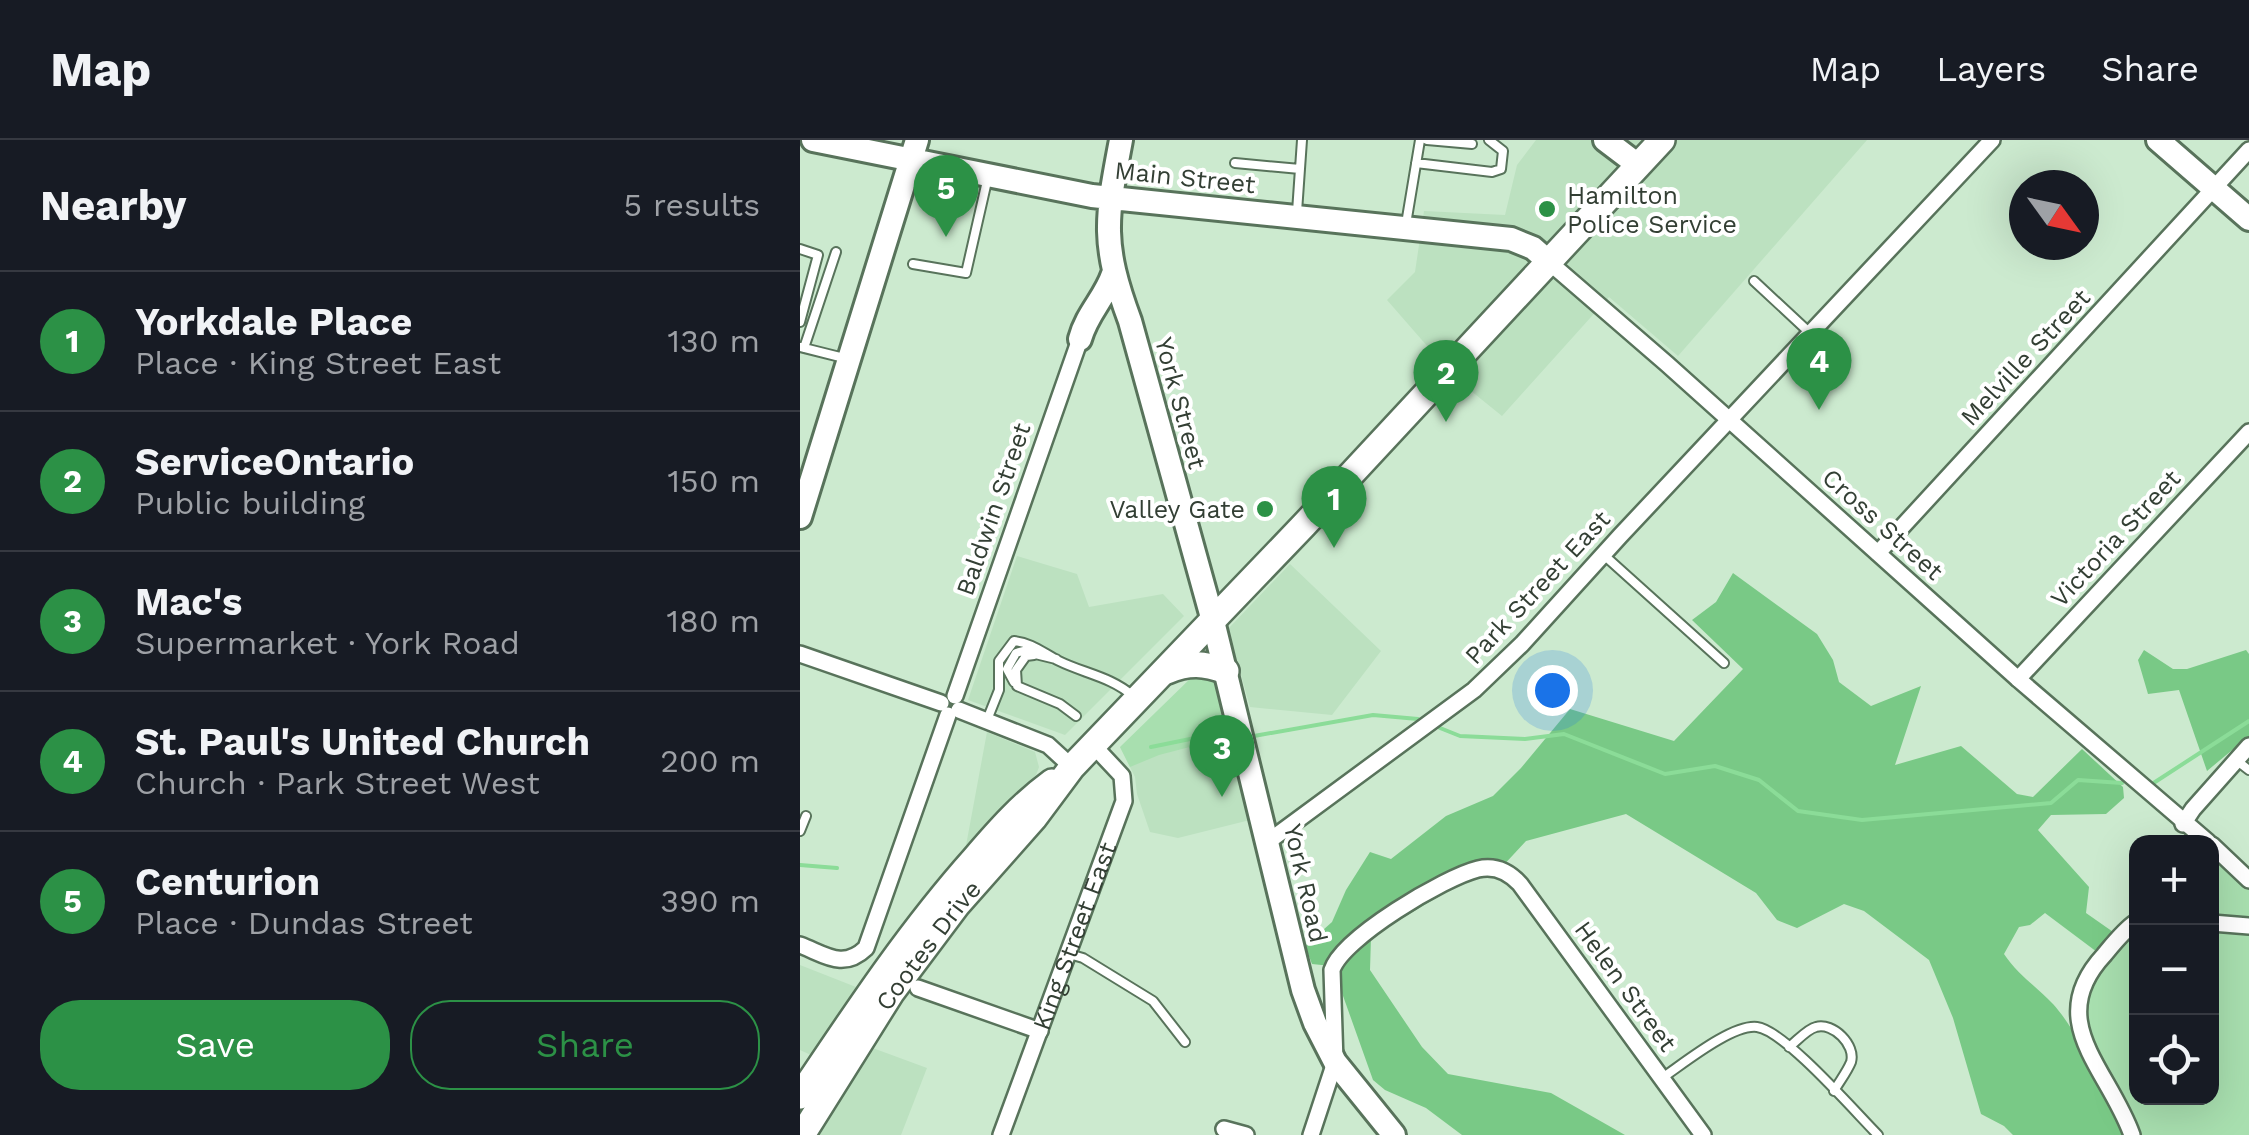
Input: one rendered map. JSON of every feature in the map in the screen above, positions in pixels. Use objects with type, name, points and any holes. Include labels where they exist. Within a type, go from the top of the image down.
[{"type":"main road","name":"Main Street","points":[[813,140],[914,150],[988,176],[1110,198],[1511,238],[1533,248],[1549,262]]},
{"type":"main road","name":"York Street","points":[[1121,140],[1106,229],[1113,274],[1126,308],[1213,621]]},
{"type":"main road","points":[[1606,140],[1638,165]]},
{"type":"main road","points":[[1213,621],[1662,140]]},
{"type":"main road","points":[[2158,140],[2249,219]]},
{"type":"main road","points":[[800,517],[914,150]]},
{"type":"main road","points":[[1080,338],[1085,321],[1107,292],[1113,274]]},
{"type":"main road","points":[[1080,338],[1100,317],[1126,308]]},
{"type":"main road","name":"York Road","points":[[1213,621],[1314,1023],[1335,1062],[1394,1135]]},
{"type":"main road","name":"Cootes Drive","points":[[802,1135],[892,993],[958,905],[1034,818],[1072,767],[1213,621]]},
{"type":"main road","points":[[1162,673],[1194,663],[1226,671]]},
{"type":"main road","name":"Cootes Drive","points":[[800,1096],[864,1001],[950,886],[1023,803],[1072,767]]},
{"type":"street","name":"Park Street East","points":[[1269,841],[1474,690],[1522,644],[1992,140]]},
{"type":"street","name":"Melville Street","points":[[1878,553],[2249,150]]},
{"type":"street","name":"Cross Street","points":[[1549,262],[2198,835]]},
{"type":"street","name":"Baldwin Street","points":[[800,945],[845,962],[866,948],[1080,338]]},
{"type":"street","name":"Victoria Street","points":[[2018,679],[2249,432]]},
{"type":"street","points":[[800,654],[951,706],[1048,745],[1072,767]]},
{"type":"street","name":"King Street East","points":[[1001,1135],[1124,801],[1122,776],[1093,744]]},
{"type":"street","points":[[2189,835],[2184,824],[2243,765],[2249,746]]},
{"type":"street","name":"Cross Street","points":[[2219,852],[2249,880]]},
{"type":"street","name":"Helen Street","points":[[1335,1062],[1332,970],[1346,946],[1404,905],[1478,869],[1504,870],[1520,884],[1703,1135]]},
{"type":"street","points":[[2219,924],[2249,926]]},
{"type":"street","points":[[2132,1135],[2078,1025],[2077,1000],[2089,971],[2133,925]]},
{"type":"street","points":[[918,988],[1040,1032]]},
{"type":"street","points":[[1311,1135],[1335,1062]]},
{"type":"street","points":[[1224,1128],[1246,1135]]},
{"type":"lane","points":[[1297,216],[1302,140]]},
{"type":"lane","points":[[1406,227],[1423,140],[1472,144]]},
{"type":"lane","points":[[1416,163],[1492,172],[1501,169],[1503,151],[1489,140]]},
{"type":"lane","points":[[1235,163],[1300,169]]},
{"type":"lane","points":[[913,264],[966,273],[988,176]]},
{"type":"lane","points":[[800,249],[818,254],[800,322]]},
{"type":"lane","points":[[836,252],[802,347],[850,360]]},
{"type":"lane","points":[[1754,282],[1811,334]]},
{"type":"lane","points":[[1604,554],[1724,664]]},
{"type":"lane","points":[[987,720],[999,690],[999,661],[1010,644],[1021,642],[1045,650],[1056,660]]},
{"type":"lane","points":[[1076,716],[1060,704],[1018,686],[1022,658],[1034,655],[1056,660],[1123,686],[1137,700]]},
{"type":"lane","points":[[800,831],[806,816]]},
{"type":"lane","points":[[1069,954],[1084,958],[1153,1002],[1185,1042]]},
{"type":"lane","points":[[1662,1078],[1732,1033],[1756,1027],[1780,1038],[1878,1135]]},
{"type":"lane","points":[[1789,1047],[1814,1027],[1829,1027],[1838,1032],[1851,1050],[1852,1059],[1834,1091]]},
{"type":"shaded area","points":[[1536,140],[1867,140],[1678,356],[1609,297],[1502,416],[1455,378],[1387,300],[1415,272],[1424,211],[1505,215],[1517,165]]},
{"type":"shaded area","points":[[1017,556],[1077,574],[1089,607],[1163,594],[1184,616],[1065,735],[968,700]]},
{"type":"shaded area","points":[[1290,564],[1381,651],[1332,715],[1250,707],[1228,629]]},
{"type":"shaded area","points":[[1194,675],[1212,676],[1218,682],[1228,737],[1130,767],[1120,747]]},
{"type":"shaded area","points":[[987,732],[1035,752],[1039,767],[1036,775],[965,851]]},
{"type":"shaded area","points":[[1231,737],[1250,820],[1178,838],[1150,832],[1135,777],[1120,747]]},
{"type":"shaded area","points":[[2219,843],[2249,867],[2249,1135],[2121,1135],[2076,1023],[2073,986],[2129,919],[2129,1105],[2219,1105]]},
{"type":"shaded area","points":[[800,965],[856,987],[811,1055],[800,1050]]},
{"type":"shaded area","points":[[870,1047],[927,1068],[901,1135],[818,1135]]},
{"type":"green space","points":[[1733,573],[1817,634],[1833,660],[1839,682],[1871,706],[1921,686],[1895,765],[1961,746],[2017,794],[2033,797],[2082,749],[2123,787],[2124,798],[2106,814],[2051,815],[2038,830],[2089,887],[2086,913],[2116,934],[2097,952],[2045,913],[2030,925],[2019,927],[2004,954],[2053,1004],[2073,1031],[2125,1135],[2013,1135],[1981,1114],[1953,1018],[1929,960],[1864,911],[1844,904],[1797,928],[1777,920],[1756,893],[1626,814],[1526,841],[1500,869],[1476,874],[1371,937],[1370,970],[1422,1047],[1448,1074],[1551,1093],[1625,1135],[1462,1135],[1426,1108],[1385,1090],[1373,1080],[1337,979],[1341,967],[1312,964],[1305,946],[1332,922],[1370,852],[1391,859],[1446,816],[1493,796],[1570,709],[1674,741],[1743,669],[1692,620],[1716,602]]},
{"type":"green space","points":[[2144,650],[2173,669],[2187,669],[2246,650],[2249,654],[2249,736],[2207,771],[2179,690],[2148,694],[2138,660]]},
{"type":"waterway","points":[[1254,736],[1373,715],[1418,719]]},
{"type":"waterway","points":[[2152,784],[2249,721]]},
{"type":"waterway","points":[[1440,728],[1460,736],[1525,739],[1564,734],[1665,774],[1715,766],[1759,780],[1798,811],[1862,820],[2051,803],[2078,780],[2122,783]]},
{"type":"waterway","points":[[1151,747],[1195,738],[1230,737]]},
{"type":"waterway","points":[[800,865],[837,868]]},
{"type":"place","name":"Hamilton Police Service","points":[[1547,209]]},
{"type":"place","name":"Centurion","points":[[946,237]]},
{"type":"place","name":"St. Paul's United Church","points":[[1819,410]]},
{"type":"place","name":"ServiceOntario","points":[[1446,422]]},
{"type":"place","name":"Valley Gate","points":[[1265,509]]},
{"type":"place","name":"Yorkdale Place","points":[[1334,548]]},
{"type":"place","name":"Mac's","points":[[1222,797]]}]
